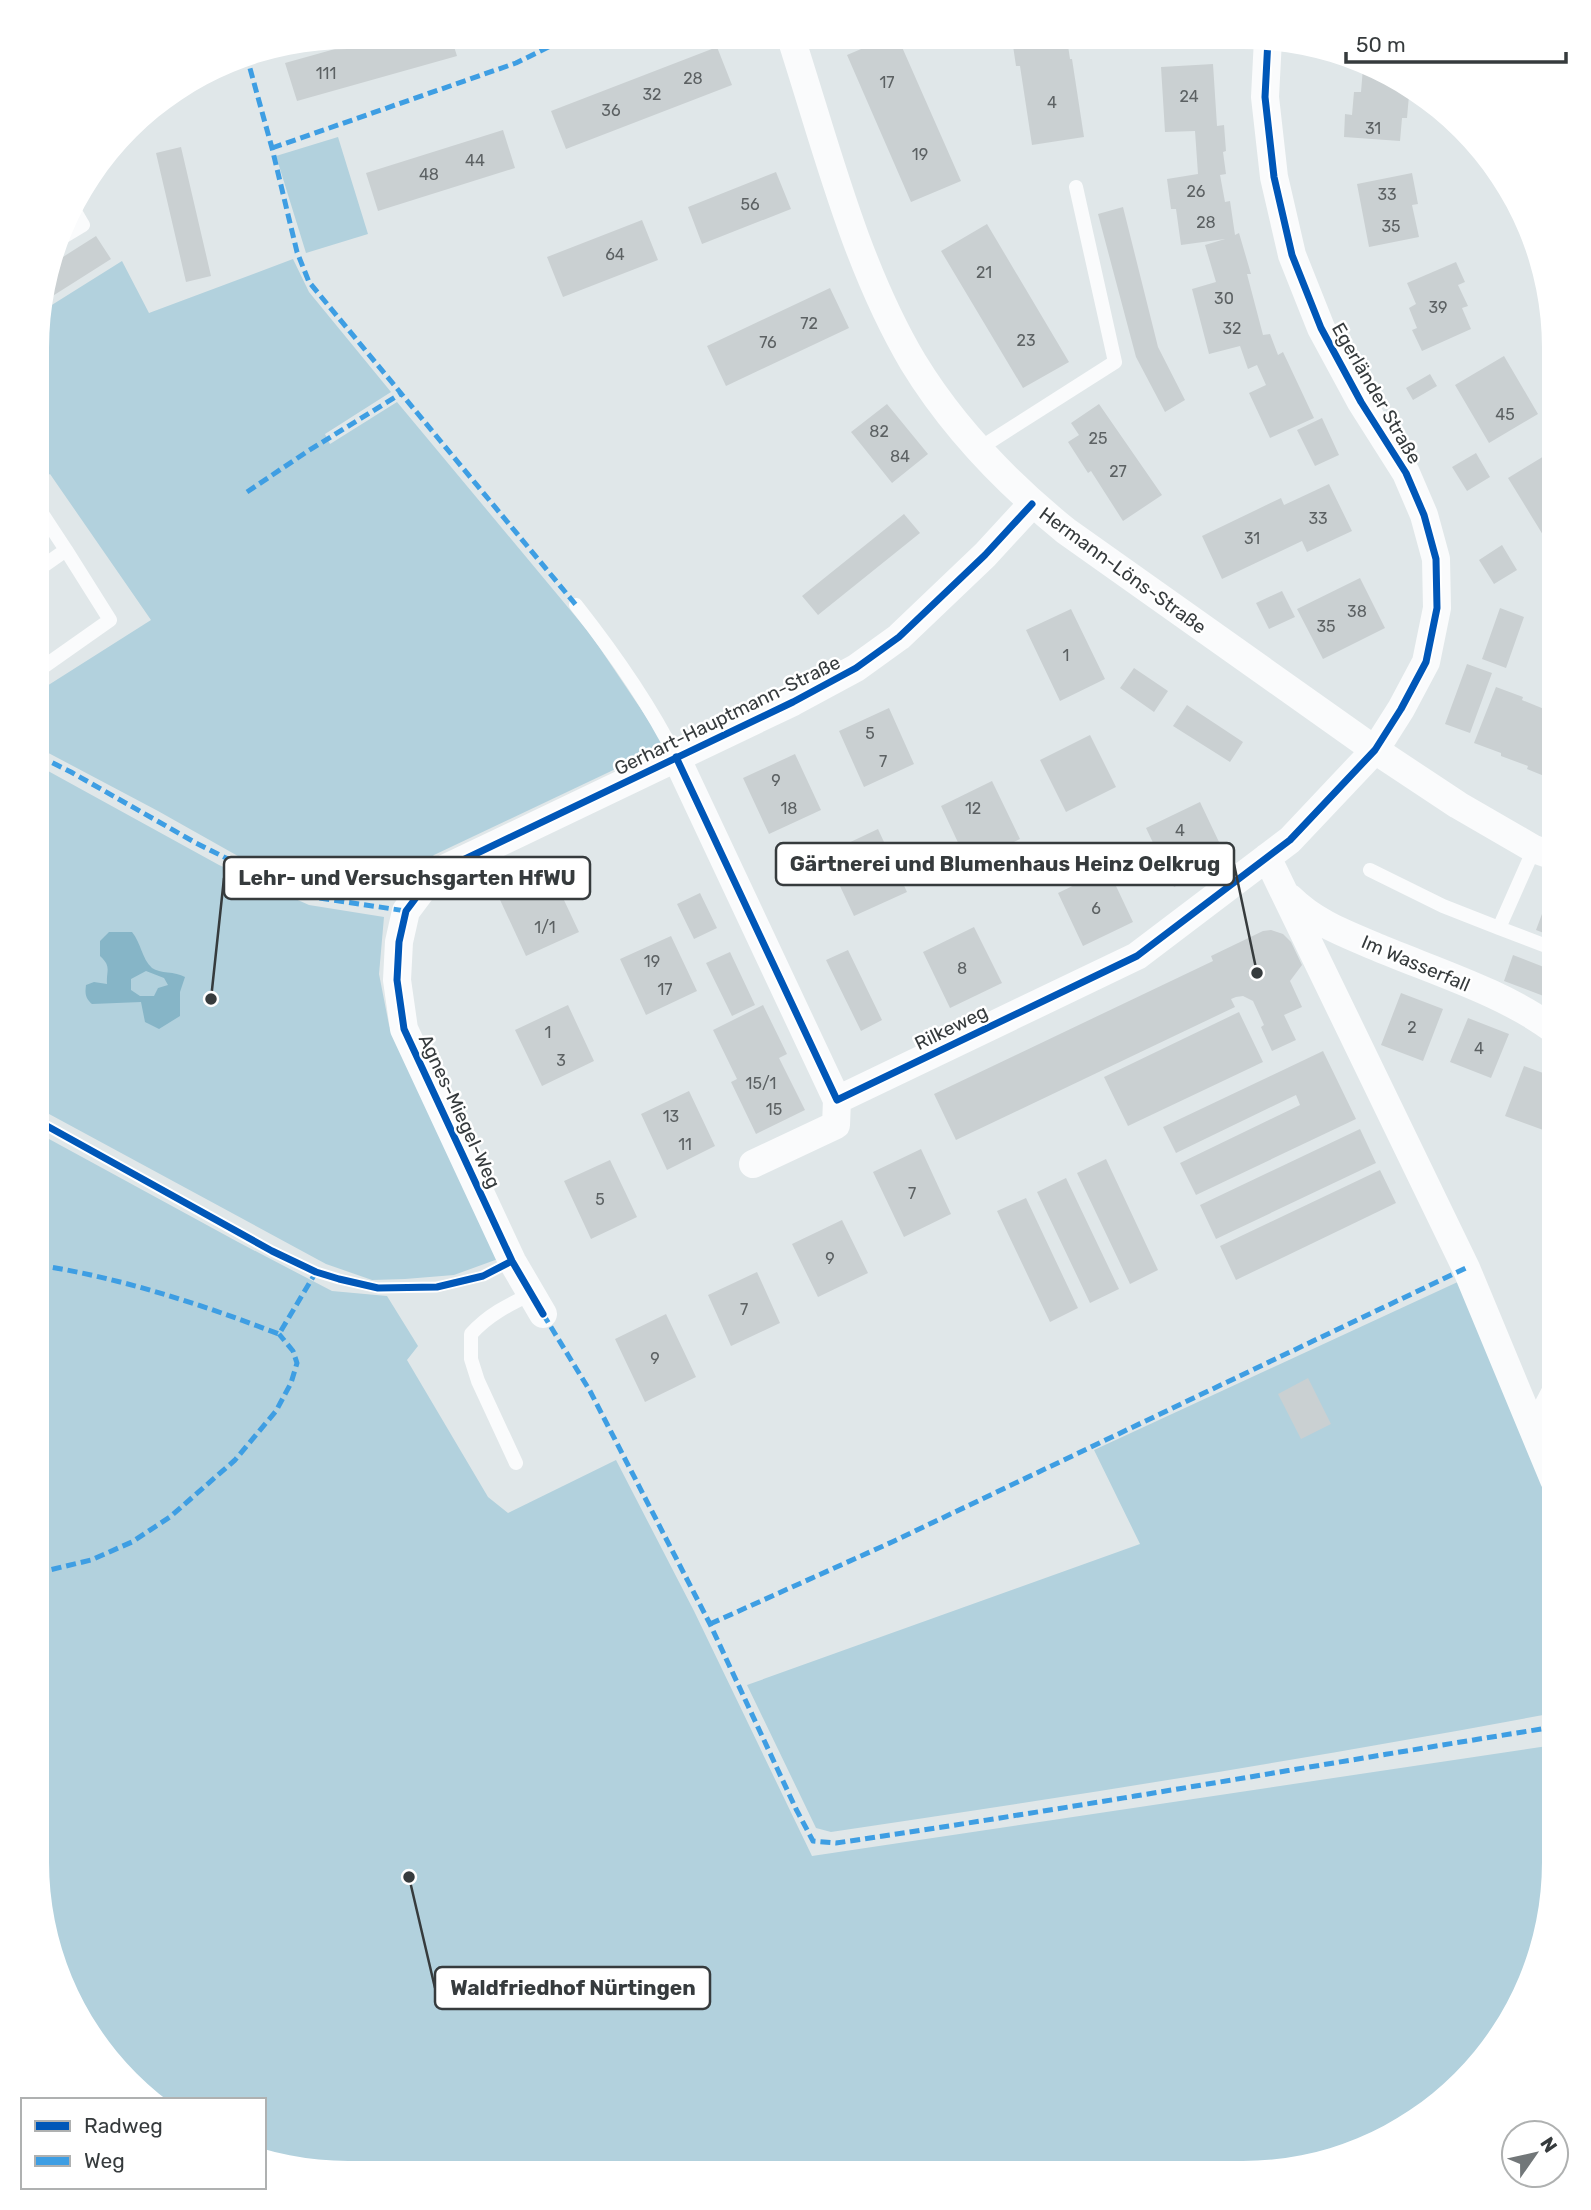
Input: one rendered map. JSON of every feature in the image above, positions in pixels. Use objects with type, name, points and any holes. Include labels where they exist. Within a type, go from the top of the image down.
[{"type":"street","name":"Hermann-Löns-Straße","points":[[794,49],[848,218],[883,302],[913,361],[948,411],[1032,504],[1066,531],[1375,750],[1458,805],[1542,852]]},
{"type":"street","name":"Egerländer Straße","points":[[1267,50],[1265,97],[1274,177],[1292,255],[1321,328],[1361,402],[1406,473],[1424,515],[1436,559],[1437,608],[1426,662],[1375,750]]},
{"type":"street","name":"Gerhart-Hauptmann-Straße","points":[[406,911],[424,887],[442,870],[793,702],[856,668],[899,637],[985,555],[1032,504]]},
{"type":"street","name":"Rilkeweg","points":[[837,1100],[1137,956],[1290,840],[1375,750]]},
{"type":"street","points":[[676,757],[837,1100],[836,1125],[753,1164]]},
{"type":"street","points":[[1267,858],[1466,1268],[1542,1451]]},
{"type":"street","name":"Im Wasserfall","points":[[1283,891],[1301,909],[1328,926],[1500,998],[1542,1021]]},
{"type":"street","name":"Agnes-Miegel-Weg","points":[[406,911],[399,942],[397,980],[404,1029],[512,1261],[537,1304]]},
{"type":"lane","points":[[980,448],[1115,362],[1076,187]]},
{"type":"lane","points":[[73,231],[83,225],[79,218]]},
{"type":"lane","points":[[49,524],[110,620],[49,663]]},
{"type":"lane","points":[[49,562],[66,550]]},
{"type":"lane","points":[[576,605],[660,724],[676,757]]},
{"type":"lane","points":[[1499,928],[1542,856]]},
{"type":"lane","points":[[1370,870],[1443,906],[1542,944]]},
{"type":"lane","points":[[516,1463],[478,1381],[471,1359],[471,1334],[482,1321],[496,1311],[537,1304]]},
{"type":"shaded area","points":[[338,137],[368,234],[306,253],[276,156]]},
{"type":"shaded area","points":[[293,259],[309,292],[391,392],[325,434],[330,444],[397,402],[591,635],[664,746],[434,855],[411,877],[397,898],[327,891],[245,860],[49,753],[49,685],[151,620],[49,475],[49,348],[53,304],[122,261],[149,313]]},
{"type":"shaded area","points":[[49,772],[219,865],[309,905],[384,917],[379,974],[389,1025],[498,1259],[454,1275],[372,1280],[326,1264],[49,1114]]},
{"type":"shaded area","points":[[109,932],[132,932],[152,968],[185,977],[180,992],[180,1016],[159,1029],[145,1022],[141,1002],[92,1004],[86,995],[86,985],[94,982],[107,984],[107,966],[100,956],[100,941]],"holes":[[[146,971],[164,978],[168,985],[158,988],[154,996],[140,996],[131,990],[131,979]]]},
{"type":"shaded area","points":[[49,1139],[332,1291],[387,1296],[418,1346],[407,1360],[488,1497],[508,1513],[616,1460],[694,1611],[812,1856],[1542,1747],[1542,1862],[1536,1921],[1519,1977],[1502,2012],[1455,2074],[1425,2099],[1375,2130],[1321,2151],[1243,2161],[348,2161],[309,2158],[266,2150],[266,2098],[165,2098],[136,2074],[89,2012],[72,1977],[59,1940],[49,1862]]},
{"type":"shaded area","points":[[1462,1280],[1542,1475],[1542,1715],[1012,1805],[831,1832],[816,1828],[747,1685],[1140,1544],[1094,1450]]},
{"type":"building","points":[[348,49],[455,49],[457,56],[297,101],[285,63],[332,50]]},
{"type":"building","points":[[712,49],[718,49],[732,85],[566,149],[551,111]]},
{"type":"building","points":[[861,49],[903,49],[961,181],[911,202],[847,55]]},
{"type":"building","points":[[1013,49],[1068,49],[1084,137],[1032,145],[1020,66],[1016,66]]},
{"type":"building","points":[[1213,64],[1217,126],[1224,125],[1226,151],[1223,152],[1226,174],[1220,175],[1225,202],[1230,201],[1235,235],[1239,233],[1251,274],[1247,274],[1263,335],[1270,334],[1278,355],[1283,352],[1314,418],[1270,438],[1249,393],[1266,385],[1257,365],[1248,369],[1240,346],[1209,354],[1192,289],[1216,282],[1205,245],[1225,239],[1181,245],[1176,209],[1171,209],[1167,179],[1198,174],[1195,131],[1165,132],[1161,67]]},
{"type":"building","points":[[1362,74],[1409,99],[1407,118],[1402,118],[1400,141],[1344,137],[1345,114],[1352,115],[1354,92],[1361,92]]},
{"type":"building","points":[[503,130],[515,168],[378,211],[366,173]]},
{"type":"building","points":[[181,147],[211,276],[186,282],[156,153]]},
{"type":"building","points":[[776,172],[791,209],[702,244],[688,207]]},
{"type":"building","points":[[1412,173],[1418,204],[1412,205],[1419,237],[1369,247],[1357,184]]},
{"type":"building","points":[[1123,207],[1158,347],[1185,400],[1165,412],[1136,357],[1098,214]]},
{"type":"building","points":[[642,220],[658,260],[563,297],[547,257]]},
{"type":"building","points":[[987,224],[1069,362],[1023,388],[941,251]]},
{"type":"building","points":[[96,236],[111,259],[54,295],[63,257]]},
{"type":"building","points":[[1456,262],[1465,282],[1458,285],[1468,306],[1462,308],[1471,329],[1422,351],[1412,330],[1417,328],[1409,308],[1416,304],[1407,283]]},
{"type":"building","points":[[830,288],[849,328],[726,386],[707,346]]},
{"type":"building","points":[[1504,356],[1538,414],[1489,443],[1455,385]]},
{"type":"building","points":[[1430,374],[1437,386],[1413,400],[1406,388]]},
{"type":"building","points":[[887,404],[928,454],[892,483],[851,432]]},
{"type":"building","points":[[1099,404],[1162,495],[1123,521],[1091,471],[1088,473],[1068,442],[1079,435],[1071,423]]},
{"type":"building","points":[[1322,418],[1339,455],[1315,466],[1297,430]]},
{"type":"building","points":[[1476,453],[1490,477],[1467,491],[1452,467]]},
{"type":"building","points":[[1542,457],[1542,533],[1508,478]]},
{"type":"building","points":[[1329,484],[1352,531],[1307,552],[1302,541],[1222,579],[1202,536],[1281,498],[1284,505]]},
{"type":"building","points":[[904,514],[920,533],[818,615],[802,596]]},
{"type":"building","points":[[1502,545],[1517,570],[1494,584],[1479,560]]},
{"type":"building","points":[[1360,578],[1385,628],[1323,659],[1297,609]]},
{"type":"building","points":[[1282,591],[1295,617],[1269,629],[1256,603]]},
{"type":"building","points":[[1500,608],[1524,617],[1506,668],[1482,659]]},
{"type":"building","points":[[1071,609],[1105,679],[1060,701],[1026,630]]},
{"type":"building","points":[[1467,664],[1492,673],[1470,733],[1445,724]]},
{"type":"building","points":[[1134,668],[1168,691],[1154,712],[1120,688]]},
{"type":"building","points":[[1496,687],[1523,697],[1522,700],[1542,708],[1542,775],[1527,769],[1528,766],[1501,756],[1501,753],[1474,743]]},
{"type":"building","points":[[1187,705],[1243,742],[1230,762],[1173,726]]},
{"type":"building","points":[[889,708],[914,764],[864,787],[839,731]]},
{"type":"building","points":[[1090,735],[1116,787],[1066,812],[1040,760]]},
{"type":"building","points":[[795,754],[821,810],[769,834],[743,778]]},
{"type":"building","points":[[992,781],[1020,839],[968,864],[941,806]]},
{"type":"building","points":[[1200,802],[1228,861],[1174,887],[1146,828]]},
{"type":"building","points":[[878,829],[907,892],[854,916],[825,854]]},
{"type":"building","points":[[547,864],[579,932],[526,956],[495,889]]},
{"type":"building","points":[[1108,869],[1133,922],[1083,946],[1058,893]]},
{"type":"building","points":[[700,893],[717,928],[694,939],[677,904]]},
{"type":"building","points":[[1542,914],[1542,932],[1536,930]]},
{"type":"building","points":[[974,927],[1002,983],[950,1008],[923,952]]},
{"type":"building","points":[[1271,930],[1283,934],[1291,942],[1302,965],[1290,981],[1302,1007],[1284,1015],[1296,1040],[1272,1051],[1253,1001],[1243,996],[1236,997],[1231,999],[1235,1007],[956,1140],[934,1094],[1213,961],[1211,956],[1263,931]]},
{"type":"building","points":[[671,936],[697,991],[646,1015],[620,959]]},
{"type":"building","points":[[848,950],[882,1020],[861,1031],[826,960]]},
{"type":"building","points":[[730,952],[755,1005],[732,1016],[706,963]]},
{"type":"building","points":[[1513,955],[1542,966],[1542,995],[1504,981]]},
{"type":"building","points":[[1401,993],[1443,1009],[1423,1061],[1381,1045]]},
{"type":"building","points":[[568,1005],[594,1061],[542,1086],[515,1030]]},
{"type":"building","points":[[763,1005],[787,1054],[779,1058],[805,1110],[756,1134],[731,1082],[737,1079],[713,1030]]},
{"type":"building","points":[[1239,1012],[1263,1062],[1128,1126],[1104,1077]]},
{"type":"building","points":[[1468,1018],[1509,1034],[1491,1078],[1450,1062]]},
{"type":"building","points":[[1323,1051],[1356,1119],[1196,1195],[1180,1163],[1300,1105],[1296,1095],[1176,1153],[1163,1127]]},
{"type":"building","points":[[1524,1066],[1542,1073],[1542,1130],[1505,1116]]},
{"type":"building","points":[[689,1091],[715,1146],[667,1170],[641,1114]]},
{"type":"building","points":[[1360,1129],[1376,1163],[1216,1239],[1200,1205]]},
{"type":"building","points":[[921,1149],[951,1214],[904,1237],[873,1172]]},
{"type":"building","points":[[1106,1159],[1158,1270],[1130,1284],[1077,1173]]},
{"type":"building","points":[[610,1160],[637,1217],[591,1239],[564,1181]]},
{"type":"building","points":[[1380,1170],[1396,1203],[1236,1280],[1220,1246]]},
{"type":"building","points":[[1066,1178],[1119,1289],[1090,1303],[1037,1192]]},
{"type":"building","points":[[1026,1198],[1078,1308],[1050,1322],[997,1211]]},
{"type":"building","points":[[842,1220],[868,1273],[818,1297],[792,1244]]},
{"type":"building","points":[[757,1272],[780,1323],[731,1346],[708,1295]]},
{"type":"building","points":[[666,1314],[696,1377],[645,1402],[615,1339]]},
{"type":"building","points":[[1308,1378],[1331,1424],[1301,1439],[1278,1394]]},
{"type":"marked path","points":[[272,148],[516,63],[545,49]]},
{"type":"marked path","points":[[249,66],[297,252],[309,282],[576,605]]},
{"type":"marked path","points":[[247,492],[402,393]]},
{"type":"marked path","points":[[49,761],[196,843],[262,876],[313,897],[406,911]]},
{"type":"marked path","points":[[49,1267],[160,1293],[279,1334],[316,1272]]},
{"type":"marked path","points":[[710,1624],[892,1542],[1466,1268]]},
{"type":"marked path","points":[[543,1314],[590,1391],[710,1624],[813,1841],[836,1843],[926,1830],[1542,1729]]},
{"type":"marked path","points":[[49,1570],[91,1560],[132,1542],[170,1517],[235,1460],[276,1411],[291,1383],[297,1363],[293,1351],[279,1334]]},
{"type":"cycle path","points":[[676,757],[837,1100],[1137,956],[1290,840],[1375,750],[1426,662],[1437,608],[1436,559],[1424,515],[1406,473],[1361,402],[1321,328],[1292,255],[1274,177],[1265,97],[1267,50]]},
{"type":"cycle path","points":[[543,1314],[512,1261],[404,1029],[397,980],[399,942],[406,911],[424,887],[442,870],[793,702],[856,668],[899,637],[985,555],[1032,504]]},
{"type":"cycle path","points":[[49,1127],[272,1251],[316,1272],[339,1279],[378,1288],[437,1287],[483,1276],[512,1261]]},
{"type":"place","name":"Gärtnerei und Blumenhaus Heinz Oelkrug","points":[[1257,973]]},
{"type":"place","name":"Lehr- und Versuchsgarten HfWU","points":[[211,999]]},
{"type":"place","name":"Waldfriedhof Nürtingen","points":[[409,1877]]}]
